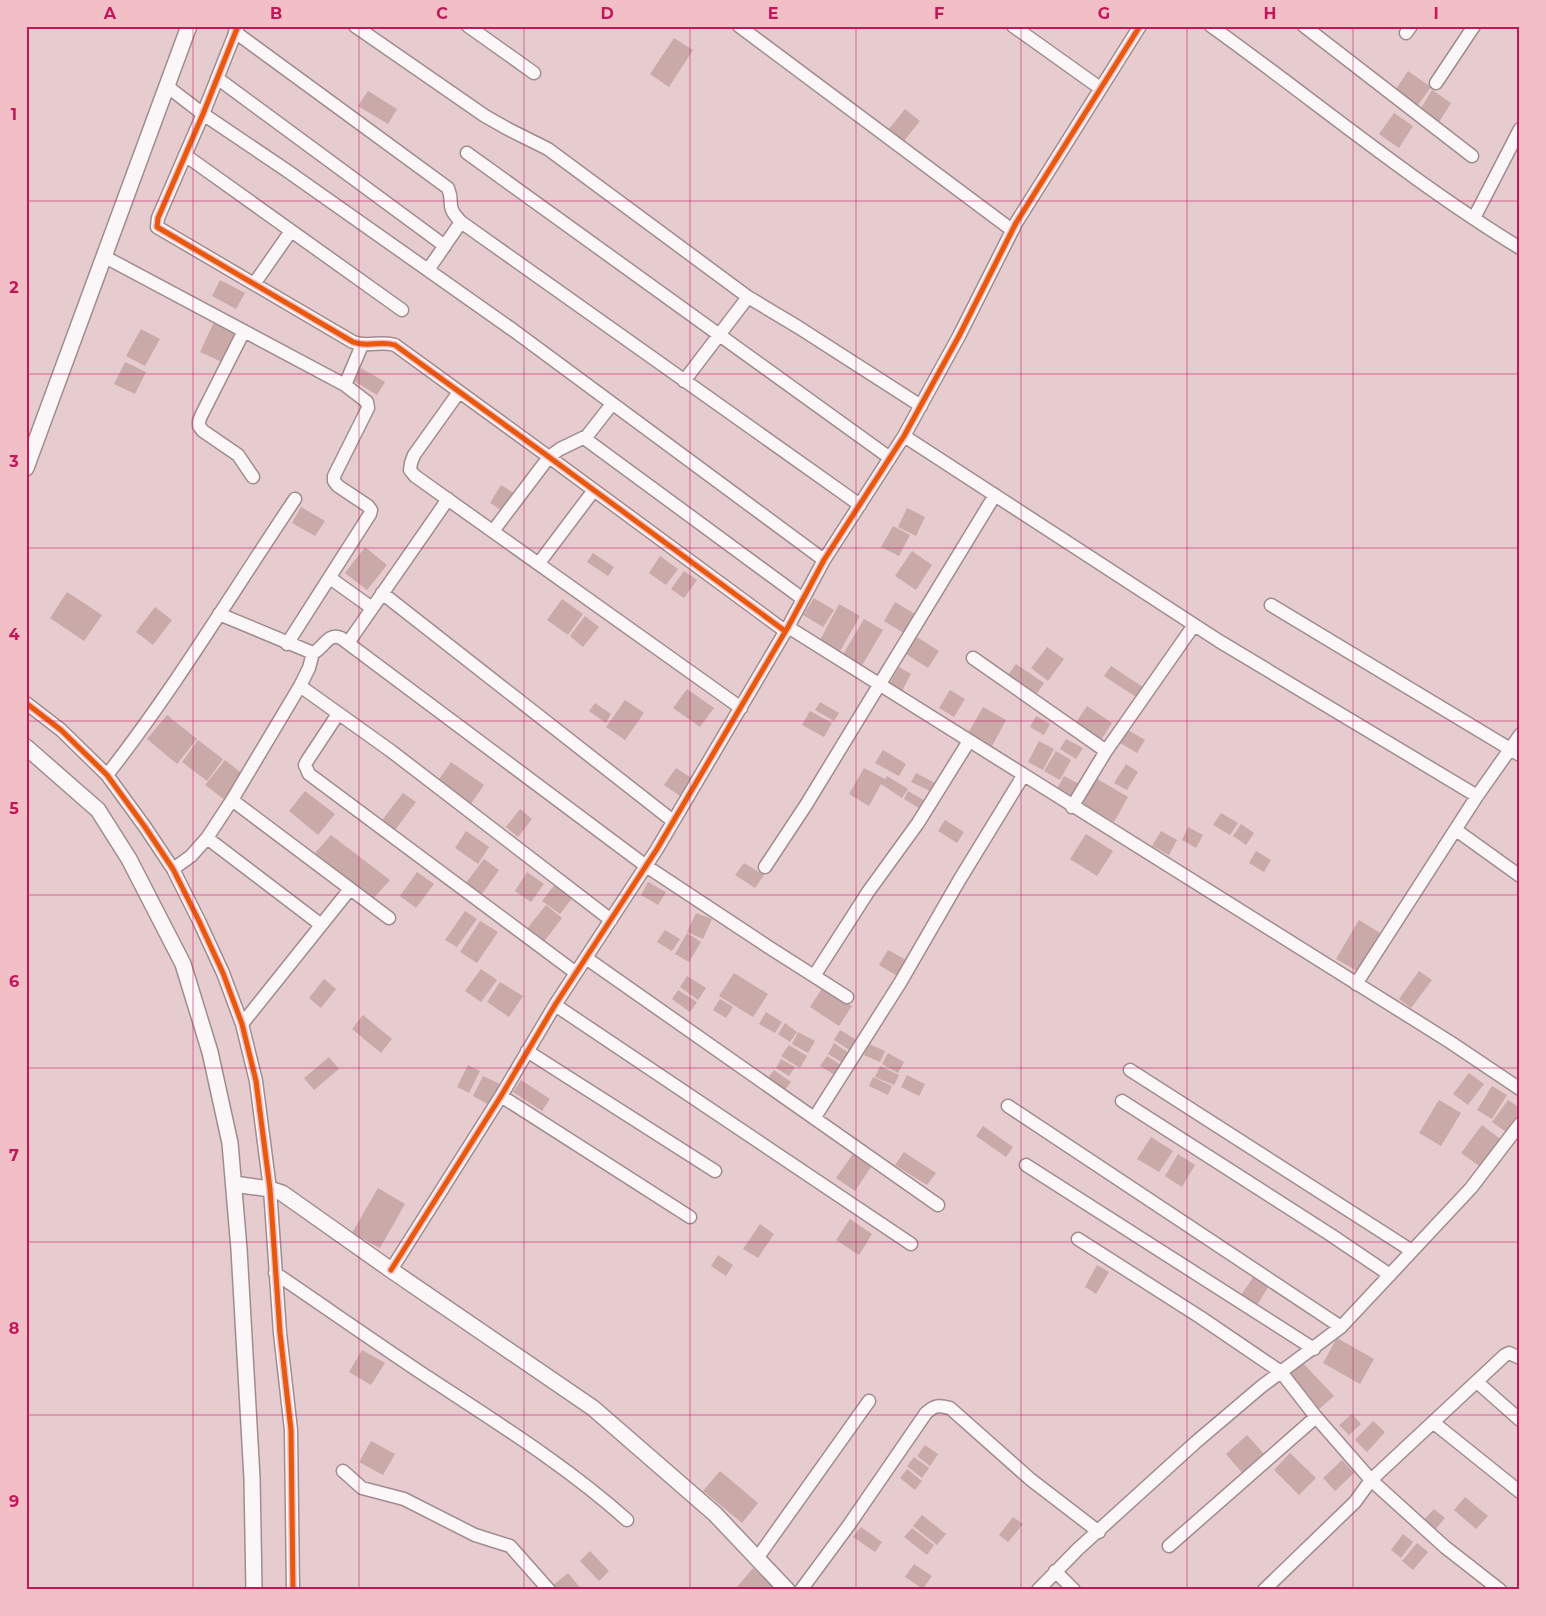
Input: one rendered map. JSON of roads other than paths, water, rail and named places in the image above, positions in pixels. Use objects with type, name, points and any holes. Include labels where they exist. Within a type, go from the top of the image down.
[{"type":"street","points":[[26,468],[189,26]]},
{"type":"street","points":[[355,26],[485,116],[548,149],[748,297],[921,406]]},
{"type":"street","points":[[468,26],[534,73]]},
{"type":"street","points":[[739,26],[1012,230]]},
{"type":"street","points":[[1013,26],[1100,88]]},
{"type":"street","points":[[391,1270],[501,1096],[555,1005],[646,866],[787,629],[824,560],[904,436],[959,336],[1012,230],[1140,26]]},
{"type":"street","points":[[1211,26],[1474,218],[1520,248]]},
{"type":"street","points":[[1304,26],[1472,156]]},
{"type":"street","points":[[1436,82],[1474,26]]},
{"type":"street","points":[[860,505],[461,222],[452,212],[450,194],[443,183],[236,29],[203,114],[158,218],[158,227],[353,342],[362,345],[387,343],[395,346],[787,629],[1458,1047],[1520,1089]]},
{"type":"street","points":[[217,78],[445,246]]},
{"type":"street","points":[[168,87],[203,114],[286,170],[513,330],[824,560]]},
{"type":"street","points":[[1474,218],[1520,129]]},
{"type":"street","points":[[466,153],[890,458]]},
{"type":"street","points":[[185,155],[402,310]]},
{"type":"street","points":[[428,270],[461,222]]},
{"type":"street","points":[[254,284],[291,231]]},
{"type":"street","points":[[105,257],[345,385],[367,402],[368,408],[336,471],[334,481],[338,486],[368,506],[371,510],[370,514],[287,644]]},
{"type":"street","points":[[684,381],[748,297]]},
{"type":"street","points":[[244,331],[202,414],[199,426],[203,431],[238,455],[253,477]]},
{"type":"street","points":[[345,385],[362,345]]},
{"type":"street","points":[[459,392],[414,455],[410,470],[415,476],[741,708]]},
{"type":"street","points":[[493,532],[549,457],[560,449],[584,438],[612,404]]},
{"type":"street","points":[[904,436],[1194,624],[1477,796]]},
{"type":"street","points":[[584,438],[803,599]]},
{"type":"street","points":[[540,564],[594,490]]},
{"type":"street","points":[[765,867],[806,805],[995,496]]},
{"type":"street","points":[[107,775],[143,728],[295,499]]},
{"type":"street","points":[[348,643],[448,499]]},
{"type":"street","points":[[330,578],[372,608]]},
{"type":"street","points":[[382,593],[673,821]]},
{"type":"street","points":[[1271,605],[1515,752]]},
{"type":"street","points":[[219,614],[287,644],[313,653]]},
{"type":"street","points":[[1072,807],[1106,751],[1194,624]]},
{"type":"street","points":[[173,870],[191,856],[207,838],[232,800],[300,686],[309,668],[313,653],[332,636],[337,636],[646,866],[848,997]]},
{"type":"street","points":[[973,658],[1106,751]]},
{"type":"street","points":[[300,686],[391,751],[610,920]]},
{"type":"street","points":[[26,703],[61,730],[107,775],[173,870],[223,973],[242,1024],[256,1081],[270,1189],[275,1273],[290,1430],[293,1590]]},
{"type":"street","points":[[338,714],[305,765],[309,774],[576,973]]},
{"type":"street","points":[[1356,984],[1477,796],[1515,752],[1520,735]]},
{"type":"street","points":[[814,976],[868,892],[918,823],[969,741]]},
{"type":"street","points":[[26,747],[98,810],[129,858],[184,964],[212,1061],[230,1143],[234,1184],[252,1478],[254,1590]]},
{"type":"street","points":[[815,1117],[900,983],[960,879],[1023,776]]},
{"type":"street","points":[[232,800],[389,918]]},
{"type":"street","points":[[1456,830],[1520,876]]},
{"type":"street","points":[[207,838],[320,924]]},
{"type":"street","points":[[242,1024],[320,924],[350,889]]},
{"type":"street","points":[[586,958],[938,1205]]},
{"type":"street","points":[[555,1005],[911,1244]]},
{"type":"street","points":[[527,1051],[716,1171]]},
{"type":"street","points":[[1130,1070],[1412,1251]]},
{"type":"street","points":[[501,1096],[690,1217]]},
{"type":"street","points":[[1122,1101],[1390,1275]]},
{"type":"street","points":[[1008,1106],[1341,1327]]},
{"type":"street","points":[[1038,1590],[1055,1571],[1196,1442],[1281,1372],[1341,1327],[1471,1188],[1520,1124]]},
{"type":"street","points":[[1026,1165],[1314,1349]]},
{"type":"street","points":[[234,1184],[270,1189],[282,1193],[593,1408],[715,1514],[758,1557],[787,1590]]},
{"type":"street","points":[[1078,1239],[1200,1317],[1281,1372],[1316,1417],[1371,1480],[1445,1547],[1500,1590]]},
{"type":"street","points":[[275,1273],[520,1437],[596,1491],[627,1520]]},
{"type":"street","points":[[1264,1590],[1355,1502],[1371,1480],[1505,1355],[1509,1353],[1520,1358]]},
{"type":"street","points":[[1477,1382],[1520,1420]]},
{"type":"street","points":[[758,1557],[869,1401]]},
{"type":"street","points":[[801,1590],[849,1525],[926,1413],[932,1407],[938,1405],[950,1408],[1030,1479],[1098,1532]]},
{"type":"street","points":[[1169,1546],[1316,1417]]},
{"type":"street","points":[[1434,1423],[1520,1492]]},
{"type":"street","points":[[343,1471],[362,1488],[404,1499],[475,1535],[510,1546],[549,1590]]},
{"type":"street","points":[[1055,1571],[1074,1590]]}]
